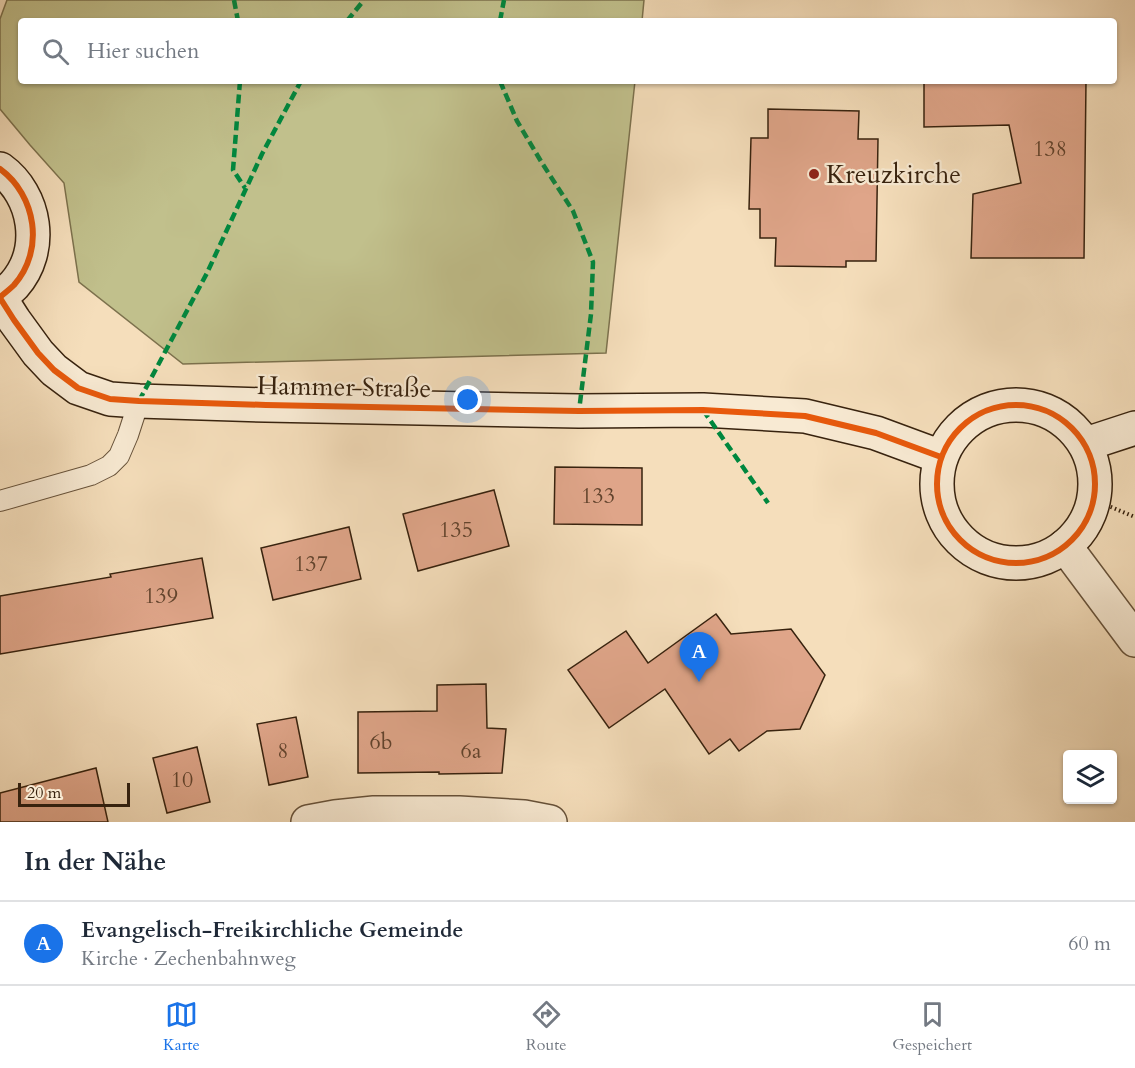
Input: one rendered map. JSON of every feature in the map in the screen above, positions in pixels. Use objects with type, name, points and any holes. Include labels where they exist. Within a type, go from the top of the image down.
[{"type":"main road","points":[[0,169],[21,191],[30,209],[34,229],[32,249],[26,267],[15,284],[0,298]]},
{"type":"main road","name":"Hammer Straße","points":[[0,298],[38,353],[54,370],[78,388],[110,399],[579,411],[704,410],[805,416],[876,433],[941,458]]},
{"type":"main road","points":[[1020,404],[1039,407],[1058,416],[1074,428],[1086,444],[1093,462],[1096,480],[1094,500],[1088,518],[1065,546],[1045,558],[1023,563],[1000,562],[979,554],[961,541],[947,523],[939,502],[937,480],[941,458],[950,439],[980,412],[999,406],[1020,404]]},
{"type":"main road","points":[[1086,444],[1135,429]]},
{"type":"main road","points":[[1065,546],[1135,640]]},
{"type":"main road","points":[[308,822],[374,813],[459,813],[537,819]]},
{"type":"lane","points":[[0,501],[91,475],[109,466],[119,456],[139,401]]},
{"type":"path","points":[[1094,500],[1135,518]]},
{"type":"shaded area","points":[[7,0],[644,0],[642,18],[18,18],[18,84],[635,84],[606,353],[183,364],[79,282],[64,183],[0,109],[0,19]]},
{"type":"building","points":[[924,84],[1086,84],[1084,258],[971,258],[973,194],[1021,183],[1009,125],[924,127]]},
{"type":"building","name":"Kreuzkirche","points":[[768,109],[859,111],[858,139],[878,139],[876,261],[846,261],[846,267],[775,266],[776,238],[760,238],[760,209],[749,209],[751,138],[768,138]]},
{"type":"building","points":[[555,467],[642,468],[642,525],[554,524]]},
{"type":"building","points":[[494,490],[509,546],[418,571],[403,514]]},
{"type":"building","points":[[349,527],[361,579],[273,600],[261,548]]},
{"type":"building","points":[[202,558],[213,618],[0,654],[0,596],[111,577],[110,574]]},
{"type":"building","points":[[716,614],[731,634],[791,629],[825,675],[800,729],[767,731],[739,751],[730,739],[709,754],[665,689],[609,728],[568,670],[626,631],[648,663]]},
{"type":"building","points":[[486,684],[487,728],[506,729],[502,773],[358,773],[358,712],[437,711],[437,685]]},
{"type":"building","points":[[296,717],[308,777],[269,785],[257,724]]},
{"type":"building","points":[[197,747],[210,802],[167,813],[153,758]]},
{"type":"building","points":[[96,768],[108,822],[0,822],[0,793]]},
{"type":"marked path","points":[[234,0],[237,18]]},
{"type":"marked path","points":[[349,18],[364,0]]},
{"type":"marked path","points":[[501,18],[504,0]]},
{"type":"marked path","points":[[240,84],[233,170],[245,188]]},
{"type":"marked path","points":[[139,401],[207,273],[262,154],[299,84]]},
{"type":"marked path","points":[[501,84],[517,121],[573,211],[593,262],[591,314],[579,411]]},
{"type":"marked path","points":[[703,410],[768,503]]},
{"type":"cycle path","points":[[0,169],[22,193],[32,224],[33,240],[24,271],[14,285],[0,297]]},
{"type":"cycle path","points":[[0,298],[38,353],[54,370],[78,388],[110,399],[266,405],[579,411],[703,410],[805,416],[876,433],[941,457]]},
{"type":"cycle path","points":[[1016,405],[1031,406],[1046,411],[1060,418],[1072,428],[1082,440],[1089,454],[1094,469],[1095,484],[1094,499],[1089,514],[1082,528],[1072,540],[1060,550],[1046,557],[1031,562],[1016,563],[1001,562],[986,557],[972,550],[960,540],[950,528],[943,514],[938,499],[937,484],[938,469],[943,454],[950,440],[960,428],[972,418],[986,411],[1001,406],[1016,405]]},
{"type":"place","name":"Kreuzkirche","points":[[814,174]]},
{"type":"place","name":"Evangelisch-Freikirchliche Gemeinde","points":[[699,682]]}]
